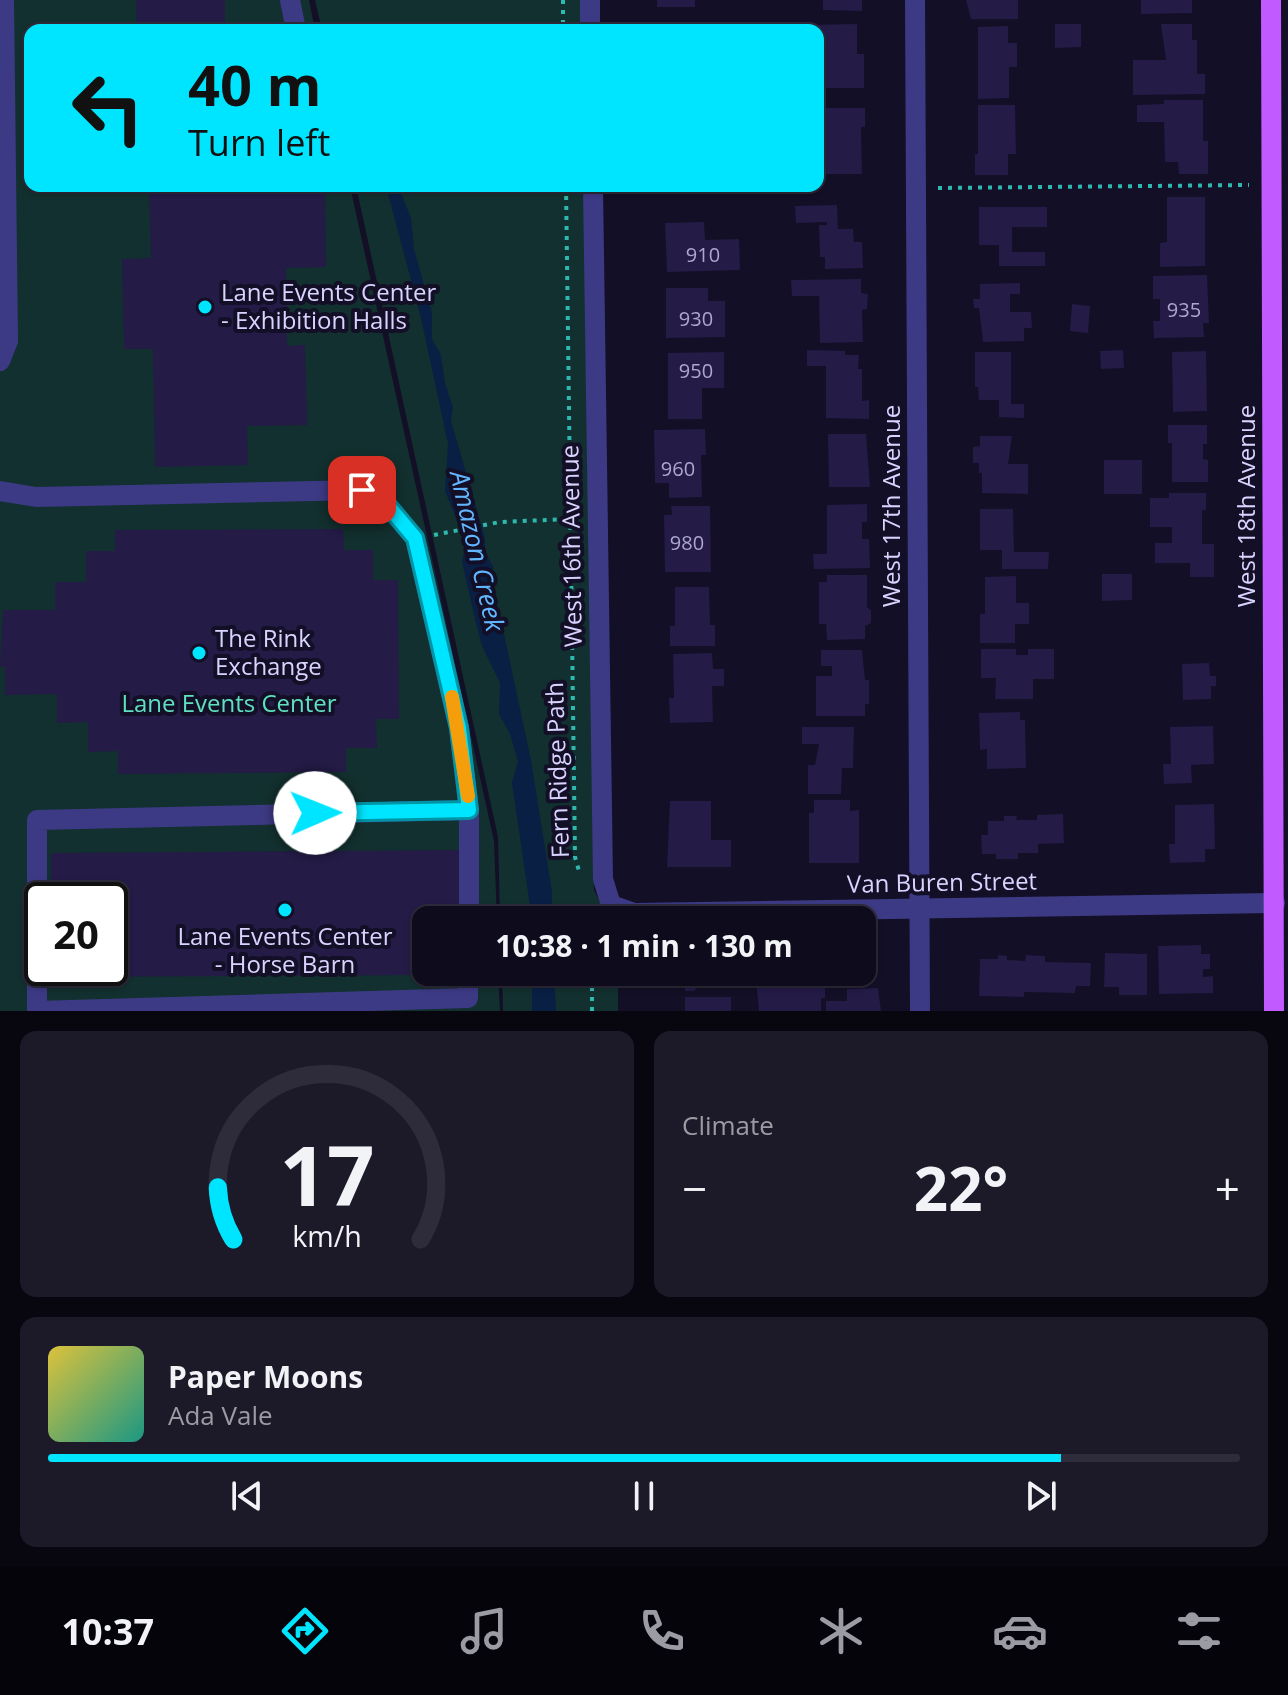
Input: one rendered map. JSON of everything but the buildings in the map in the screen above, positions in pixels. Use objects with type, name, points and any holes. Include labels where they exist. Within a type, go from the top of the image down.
[{"type":"main road","name":"West 18th Avenue","points":[[1271,0],[1281,552],[1274,1011]]},
{"type":"street","points":[[0,361],[8,341],[4,0]]},
{"type":"street","points":[[290,0],[295,24]]},
{"type":"street","points":[[590,0],[590,24]]},
{"type":"street","name":"West 17th Avenue","points":[[915,0],[920,1011]]},
{"type":"street","name":"West 16th Avenue","points":[[593,192],[603,879],[611,905]]},
{"type":"street","points":[[0,491],[36,497],[362,490],[389,507],[415,538],[459,728],[469,810],[469,906]]},
{"type":"street","points":[[468,986],[468,998],[37,1011],[37,820],[469,810]]},
{"type":"street","name":"Van Buren Street","points":[[611,905],[634,913],[1275,903]]},
{"type":"path","points":[[563,0],[563,24]]},
{"type":"path","points":[[916,188],[1273,185]]},
{"type":"path","name":"Fern Ridge Path","points":[[566,192],[575,857],[582,882]]},
{"type":"path","points":[[425,536],[500,522],[571,519]]},
{"type":"path","points":[[592,986],[592,1011]]},
{"type":"green space","name":"Lane Events Center","points":[[0,0],[309,0],[314,24],[24,24],[24,192],[351,192],[494,841],[496,906],[412,906],[412,986],[499,986],[500,1011],[0,1011]]},
{"type":"green space","points":[[315,0],[582,0],[582,24],[321,24]]},
{"type":"green space","points":[[357,192],[584,192],[594,890],[602,906],[500,906],[498,837]]},
{"type":"green space","points":[[502,986],[618,986],[618,1011],[503,1011]]},
{"type":"water","name":"Amazon Creek","points":[[388,192],[400,192],[411,218],[414,249],[432,313],[432,339],[441,355],[453,407],[451,421],[485,538],[485,553],[493,566],[491,592],[504,634],[531,760],[552,906],[530,906],[512,783],[518,761],[510,734],[499,714],[500,683],[482,646],[476,623],[462,562],[466,542],[445,491],[448,444],[421,318]]},
{"type":"water","points":[[532,986],[555,986],[556,1011],[532,1011]]},
{"type":"slow traffic","points":[[452,697],[468,796]]},
{"type":"place","name":"Lane Events Center - Exhibition Halls","points":[[205,307]]},
{"type":"place","name":"The Rink Exchange","points":[[199,653]]},
{"type":"place","name":"Lane Events Center - Horse Barn","points":[[285,910]]},
{"type":"route","points":[[315,813],[469,810],[459,728],[415,538],[389,507],[362,490]]}]
